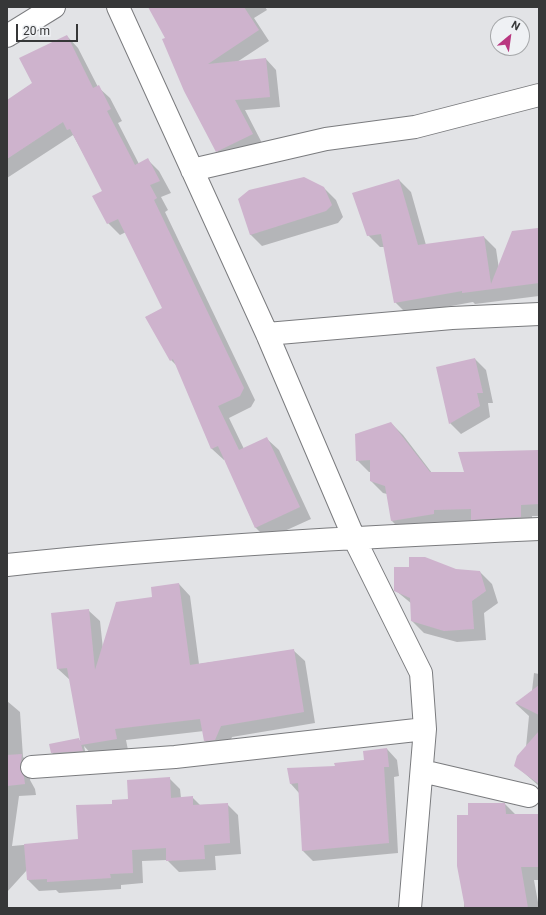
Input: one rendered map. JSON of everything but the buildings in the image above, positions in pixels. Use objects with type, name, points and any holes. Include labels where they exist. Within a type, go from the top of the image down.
[{"type":"street","points":[[7,36],[54,7]]},
{"type":"street","points":[[118,7],[267,334],[354,538],[420,673],[425,730],[410,908]]},
{"type":"street","points":[[192,170],[326,139],[414,127],[539,95]]},
{"type":"street","points":[[267,334],[452,318],[539,314]]},
{"type":"street","points":[[7,565],[79,557],[354,538],[539,529]]},
{"type":"street","points":[[32,767],[175,758],[425,730]]},
{"type":"street","points":[[422,772],[529,796]]}]
